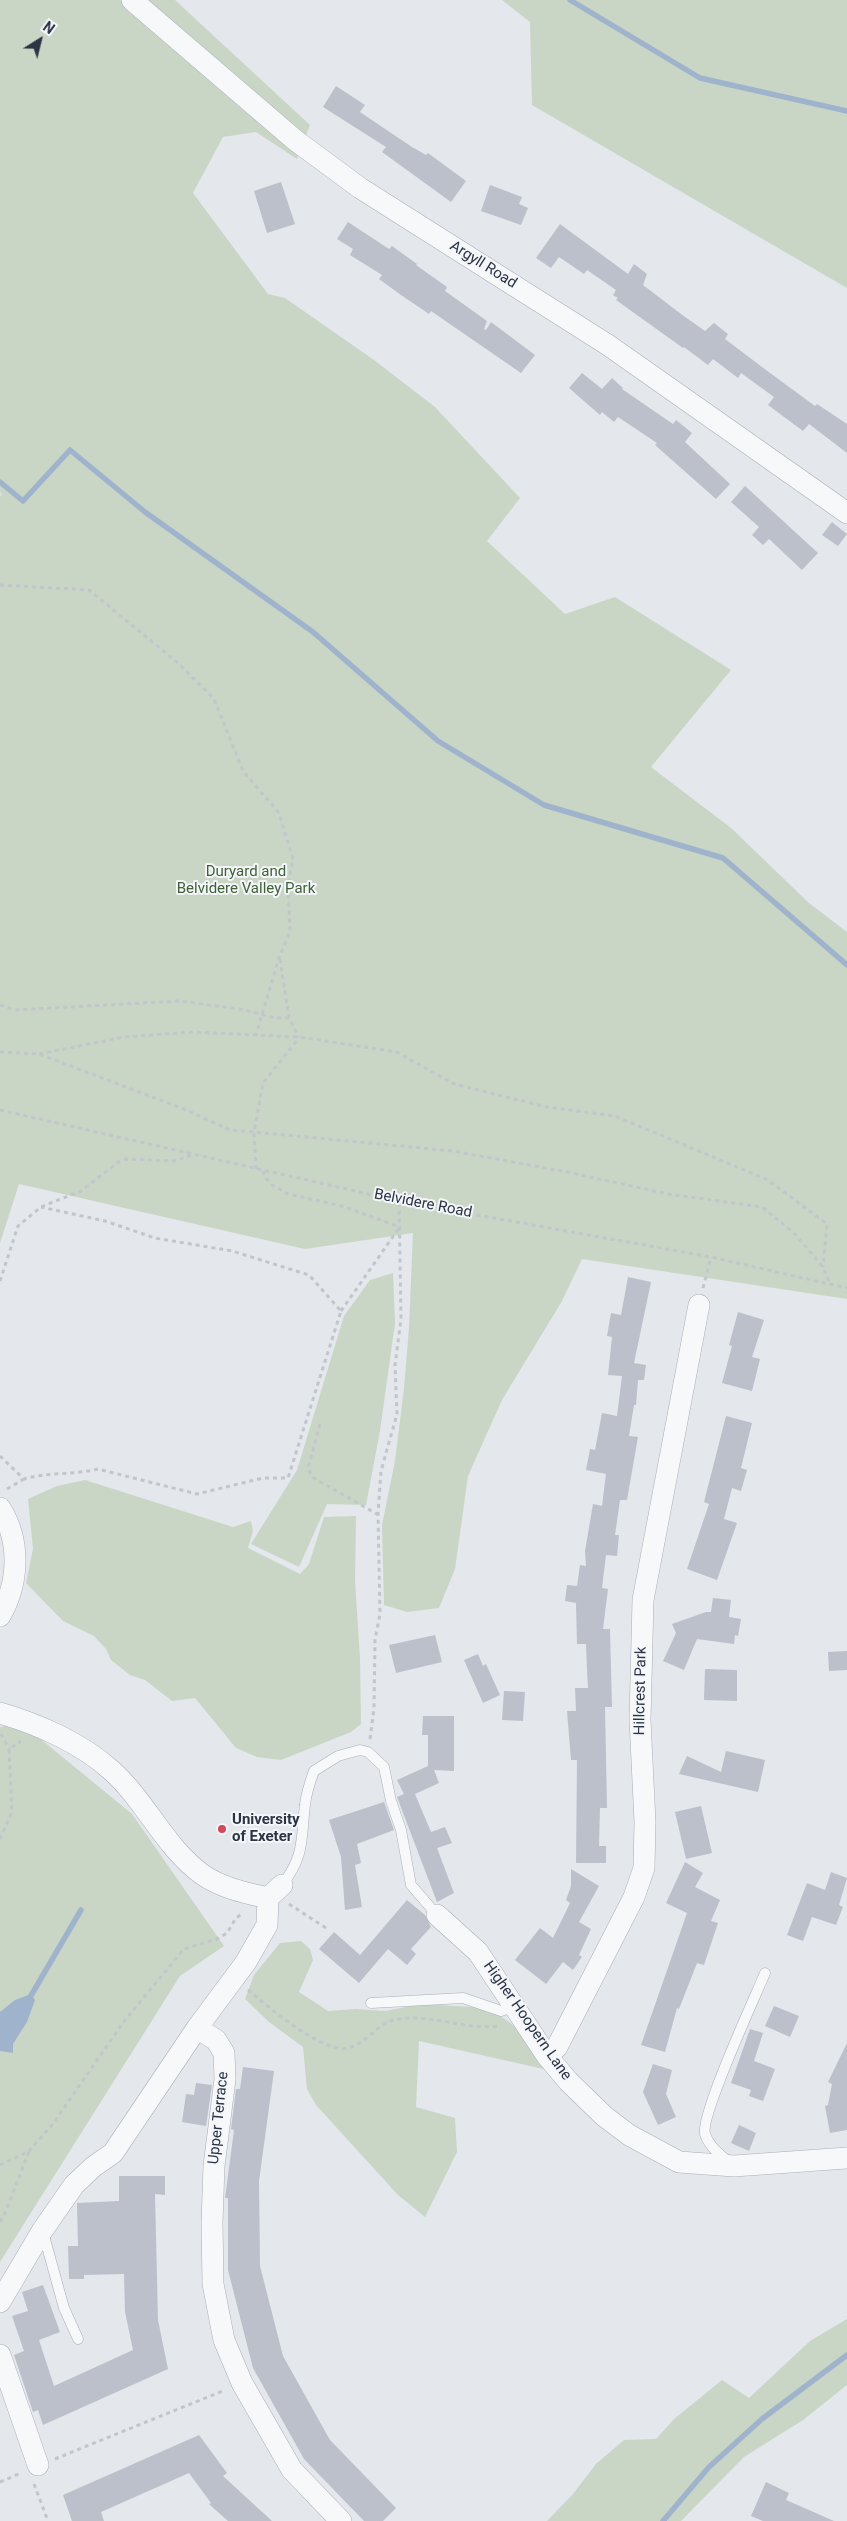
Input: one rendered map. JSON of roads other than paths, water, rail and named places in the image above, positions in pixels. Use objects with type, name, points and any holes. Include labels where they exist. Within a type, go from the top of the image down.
[{"type":"street","name":"Argyll Road","points":[[132,0],[295,140],[360,188],[608,344],[847,513]]},
{"type":"street","name":"Hillcrest Park","points":[[547,2056],[557,2047],[634,1898],[644,1868],[645,1822],[640,1720],[643,1600],[698,1305]]},
{"type":"street","points":[[0,1508],[9,1525],[7,1543],[16,1557],[11,1591],[0,1616]]},
{"type":"street","points":[[0,1713],[34,1724],[84,1751],[110,1769],[132,1790],[182,1857],[203,1875],[236,1890],[271,1893],[267,1925],[263,1935],[234,1979],[197,2028],[114,2153],[92,2167],[74,2185],[42,2232],[0,2302]]},
{"type":"street","name":"Higher Hoopern Lane","points":[[437,1915],[478,1952],[547,2056],[588,2102],[629,2135],[679,2162],[734,2166],[847,2158]]},
{"type":"street","name":"Upper Terrace","points":[[197,2028],[216,2040],[224,2053],[225,2079],[214,2166],[213,2284],[224,2340],[242,2384],[292,2470],[341,2521]]},
{"type":"street","points":[[0,2355],[35,2471]]},
{"type":"lane","points":[[271,1893],[291,1874],[302,1846],[305,1804],[314,1771],[322,1764],[338,1756],[360,1750],[368,1752],[384,1767],[391,1801],[401,1830],[411,1885],[437,1915]]},
{"type":"lane","points":[[734,2166],[711,2146],[705,2133],[706,2120],[765,1973]]},
{"type":"lane","points":[[371,2003],[462,1998],[501,2011],[520,2014]]},
{"type":"lane","points":[[42,2232],[64,2308],[78,2340]]},
{"type":"water","points":[[31,1994],[35,2000],[27,2022],[13,2044],[13,2053],[0,2051],[0,2012],[15,2000]]},
{"type":"waterway","points":[[570,0],[700,78],[847,111]]},
{"type":"waterway","points":[[0,482],[23,501],[70,450],[145,512],[313,632],[438,741],[544,805],[723,858],[847,965]]},
{"type":"waterway","points":[[29,1999],[81,1910]]},
{"type":"waterway","points":[[663,2521],[709,2467],[762,2419],[847,2355]]},
{"type":"place","name":"University of Exeter","points":[[222,1829]]},
{"type":"park label","name":"Duryard and Belvidere Valley Park","points":[[246,880]]}]
